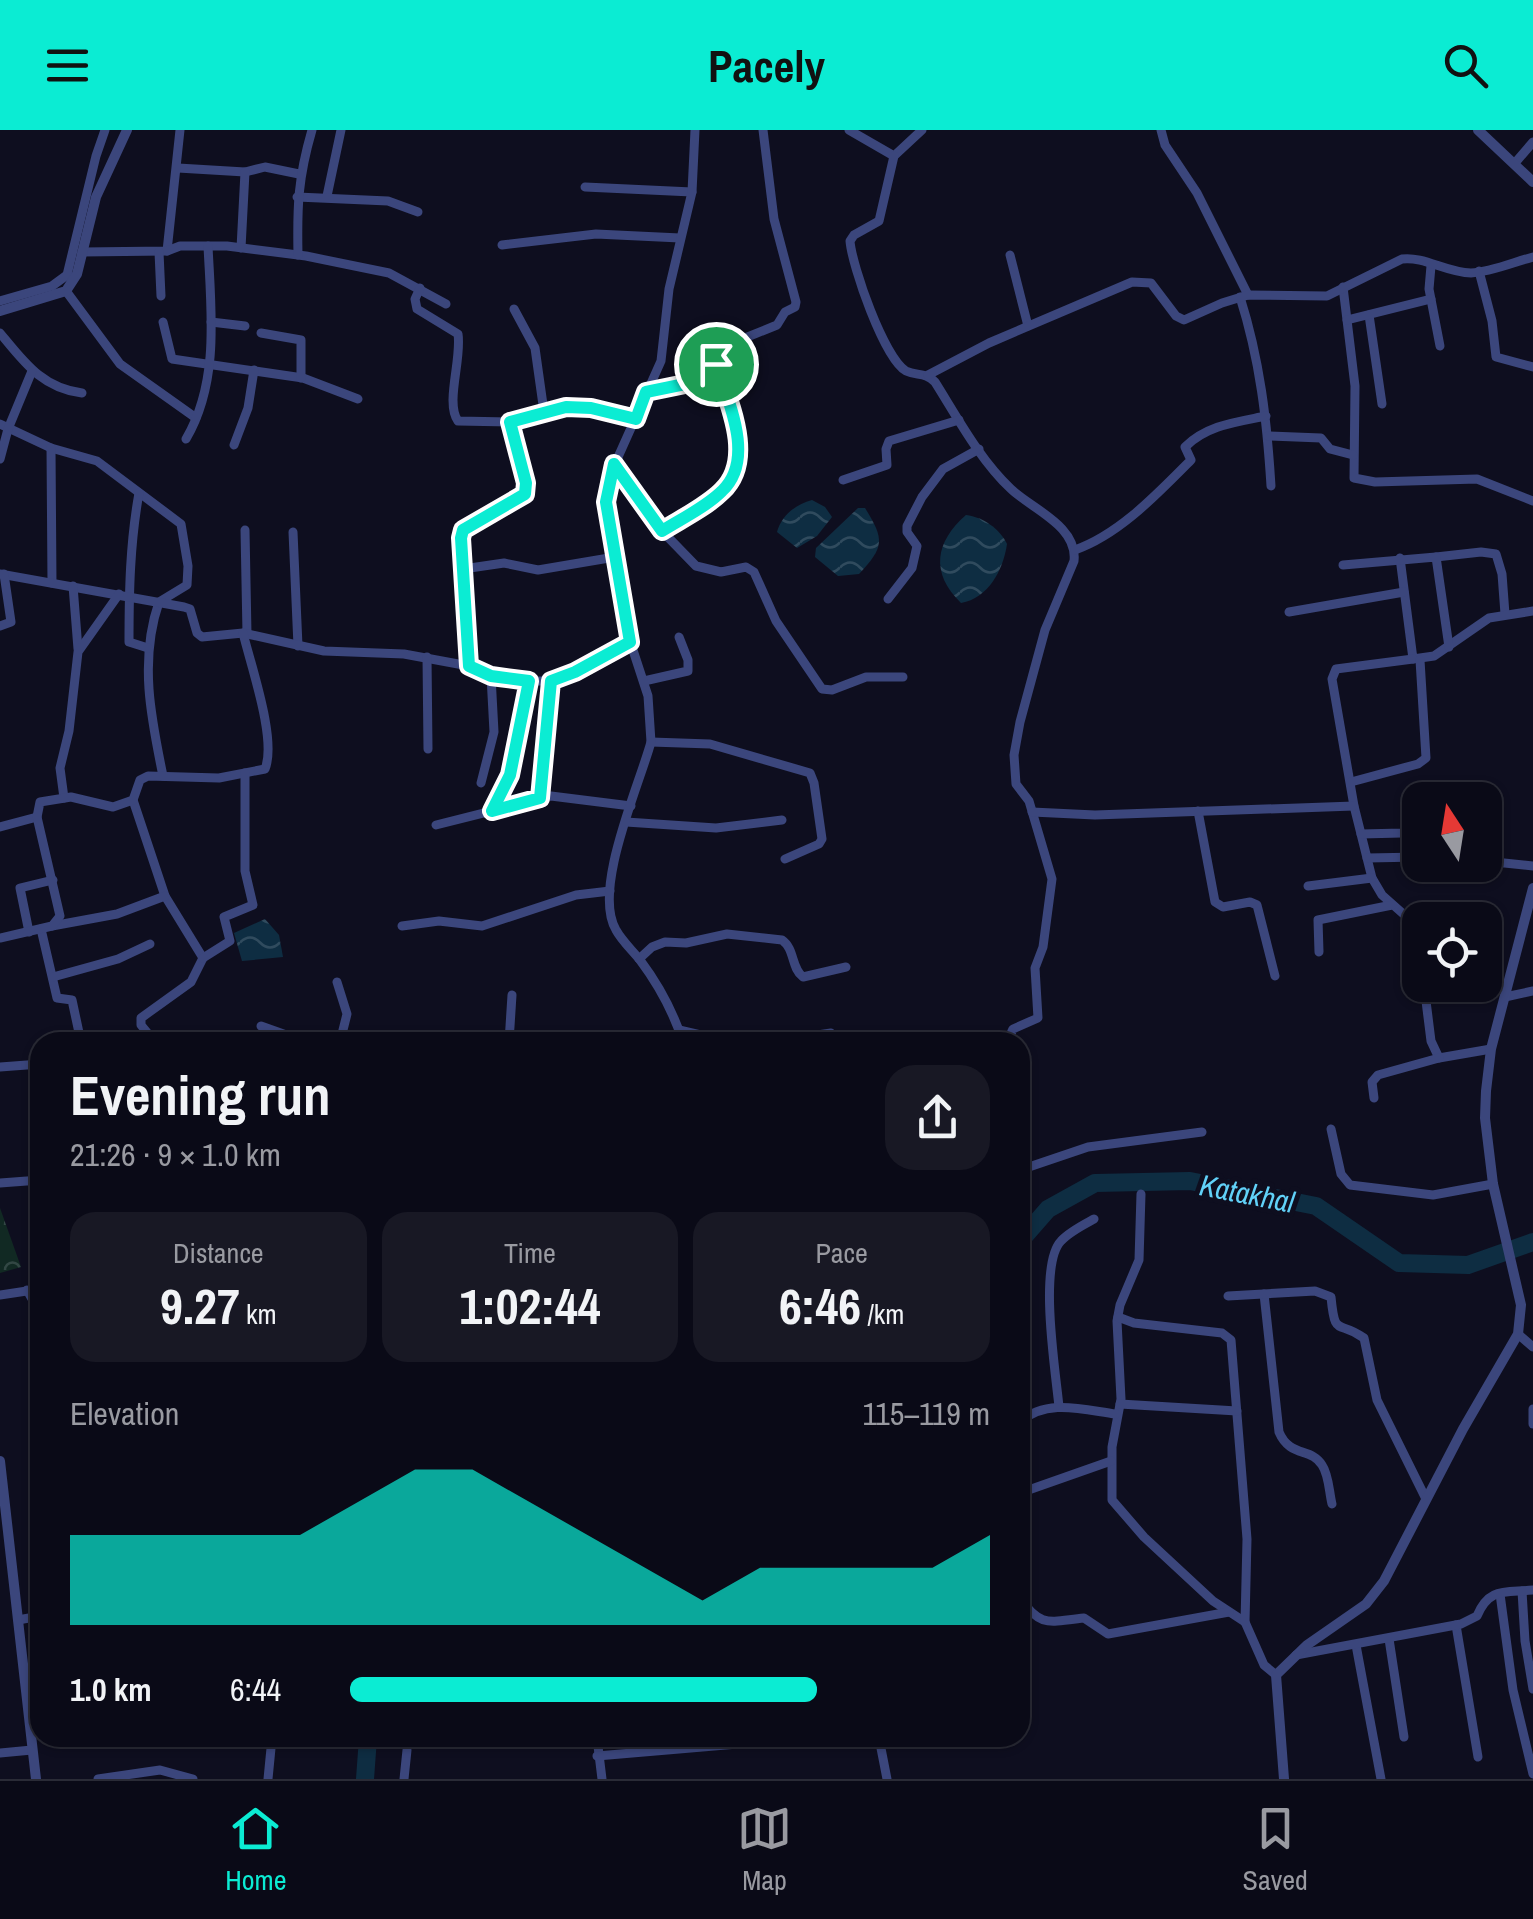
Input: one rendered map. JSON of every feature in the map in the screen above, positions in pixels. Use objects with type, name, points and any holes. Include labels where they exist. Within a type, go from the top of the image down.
[{"type":"street","points":[[0,301],[52,286],[66,276],[105,130]]},
{"type":"street","points":[[0,311],[66,290],[77,274],[96,197],[127,130]]},
{"type":"street","points":[[161,296],[163,251],[178,168],[180,130]]},
{"type":"street","points":[[298,255],[296,196],[312,130]]},
{"type":"street","points":[[327,196],[342,130]]},
{"type":"street","points":[[688,1032],[679,1030],[612,922],[610,891],[651,742],[651,711],[630,642],[606,502],[614,464],[661,361],[668,290],[692,192],[696,130]]},
{"type":"street","points":[[646,392],[685,384],[716,364],[735,342],[777,325],[796,302],[774,218],[764,130]]},
{"type":"street","points":[[849,130],[894,156]]},
{"type":"street","points":[[922,130],[894,156],[879,221],[854,235],[850,246],[858,280],[899,364],[908,372],[928,374],[1132,282],[1151,283],[1176,316],[1184,320],[1244,296],[1327,296],[1413,258],[1431,266],[1472,273],[1533,257]]},
{"type":"street","points":[[1161,130],[1165,144],[1197,193],[1244,296],[1266,416],[1270,486]]},
{"type":"street","points":[[1478,130],[1533,182]]},
{"type":"street","points":[[1515,163],[1533,142]]},
{"type":"street","points":[[178,168],[245,172],[265,167],[299,174]]},
{"type":"street","points":[[241,248],[245,172]]},
{"type":"street","points":[[586,186],[692,192]]},
{"type":"street","points":[[296,196],[388,202],[418,212]]},
{"type":"street","points":[[502,244],[596,234],[680,238]]},
{"type":"street","points":[[82,252],[208,246],[298,255],[380,271],[446,304]]},
{"type":"street","points":[[186,439],[196,418],[210,364],[208,246]]},
{"type":"street","points":[[1010,255],[1028,326]]},
{"type":"street","points":[[1431,266],[1431,298],[1440,346]]},
{"type":"street","points":[[1479,271],[1492,321],[1496,357],[1533,367]]},
{"type":"street","points":[[1343,287],[1355,386],[1352,474],[1358,480],[1477,479],[1533,501]]},
{"type":"street","points":[[420,288],[415,299],[417,309],[458,334],[458,374],[452,407],[458,422],[510,422],[566,407],[591,408],[636,419]]},
{"type":"street","points":[[66,290],[120,364],[196,418]]},
{"type":"street","points":[[1348,320],[1431,298]]},
{"type":"street","points":[[514,309],[535,348],[544,412]]},
{"type":"street","points":[[1369,314],[1382,404]]},
{"type":"street","points":[[163,322],[172,359],[300,378],[358,398]]},
{"type":"street","points":[[211,322],[244,326]]},
{"type":"street","points":[[0,333],[32,371],[58,389],[82,393]]},
{"type":"street","points":[[261,333],[301,340],[300,378]]},
{"type":"street","points":[[662,531],[722,492],[734,476],[739,452],[716,364]]},
{"type":"street","points":[[234,445],[248,408],[254,370]]},
{"type":"street","points":[[0,459],[4,426],[32,371]]},
{"type":"street","points":[[928,374],[1009,487],[1041,510],[1069,538],[1074,550],[1074,561],[1045,630],[1020,722],[1014,775],[1032,812],[1052,879],[1044,947],[1036,968],[1038,1018],[1012,1032]]},
{"type":"street","points":[[1074,550],[1098,542],[1143,507],[1191,460],[1185,447],[1193,439],[1221,426],[1266,416]]},
{"type":"street","points":[[843,480],[887,465],[889,441],[959,420]]},
{"type":"street","points":[[469,666],[463,530],[513,503],[526,490],[510,422]]},
{"type":"street","points":[[4,426],[51,448],[96,461],[181,524],[197,633],[202,638],[246,633],[355,654],[427,657],[469,666],[491,676],[529,681],[551,681],[575,672],[630,642]]},
{"type":"street","points":[[1268,436],[1321,438],[1330,449],[1353,455]]},
{"type":"street","points":[[51,448],[52,583]]},
{"type":"street","points":[[888,599],[912,568],[916,546],[907,526],[922,497],[943,469],[979,449]]},
{"type":"street","points":[[614,464],[662,531],[696,566],[720,572],[746,568],[754,572],[776,621],[822,690],[866,678],[903,677]]},
{"type":"street","points":[[139,493],[129,556],[129,642],[148,648]]},
{"type":"street","points":[[203,958],[165,896],[132,800],[140,780],[163,776],[203,779],[265,769],[269,754],[246,633],[245,530]]},
{"type":"street","points":[[293,532],[298,646]]},
{"type":"street","points":[[1343,565],[1481,552],[1496,554],[1505,614]]},
{"type":"street","points":[[463,569],[504,563],[538,570],[615,557]]},
{"type":"street","points":[[1436,557],[1449,647]]},
{"type":"street","points":[[1351,782],[1418,764],[1426,758],[1417,659],[1400,558]]},
{"type":"street","points":[[0,626],[11,622],[2,574],[132,596],[190,609],[194,615]]},
{"type":"street","points":[[158,602],[182,590],[188,576]]},
{"type":"street","points":[[64,798],[60,768],[69,730],[78,652],[73,586]]},
{"type":"street","points":[[1289,612],[1404,592]]},
{"type":"street","points":[[78,652],[119,594]]},
{"type":"street","points":[[158,602],[148,648],[147,678],[163,776]]},
{"type":"street","points":[[1402,913],[1372,878],[1354,806],[1333,672],[1342,667],[1417,659],[1449,647],[1490,618],[1533,611]]},
{"type":"street","points":[[644,681],[688,671],[679,637]]},
{"type":"street","points":[[427,657],[428,749]]},
{"type":"street","points":[[481,783],[494,732],[491,676]]},
{"type":"street","points":[[492,811],[510,775],[529,681]]},
{"type":"street","points":[[540,798],[551,681]]},
{"type":"street","points":[[651,742],[710,744],[810,774],[822,839],[786,860]]},
{"type":"street","points":[[147,1032],[141,1018],[192,982],[203,958],[230,941],[224,917],[252,904],[245,870],[245,772]]},
{"type":"street","points":[[436,825],[540,798],[564,796],[632,806]]},
{"type":"street","points":[[52,926],[60,916],[60,908],[37,817],[40,802],[64,798],[114,807],[132,800]]},
{"type":"street","points":[[1032,812],[1095,815],[1354,806]]},
{"type":"street","points":[[1198,811],[1215,902],[1223,907],[1250,902],[1258,905],[1275,976]]},
{"type":"street","points":[[0,828],[37,817]]},
{"type":"street","points":[[626,822],[716,828],[782,820]]},
{"type":"street","points":[[1361,834],[1402,831]]},
{"type":"street","points":[[1367,858],[1402,857]]},
{"type":"street","points":[[1502,863],[1533,866]]},
{"type":"street","points":[[1308,886],[1372,878]]},
{"type":"street","points":[[29,932],[20,888],[53,880]]},
{"type":"street","points":[[1276,1675],[1366,1604],[1384,1582],[1518,1334],[1521,1306],[1493,1184],[1485,1118],[1492,1049],[1533,888]]},
{"type":"street","points":[[402,926],[439,921],[482,926],[576,894],[610,891]]},
{"type":"street","points":[[0,938],[116,914],[165,896]]},
{"type":"street","points":[[1320,952],[1318,920],[1392,905]]},
{"type":"street","points":[[41,930],[57,998],[72,1000],[80,1032]]},
{"type":"street","points":[[639,960],[664,942],[686,943],[727,934],[782,940],[789,944],[796,970],[803,977],[846,967]]},
{"type":"street","points":[[53,978],[118,959],[150,944]]},
{"type":"street","points":[[337,982],[348,1014],[343,1032]]},
{"type":"street","points":[[1505,997],[1533,991]]},
{"type":"street","points":[[509,1032],[512,995]]},
{"type":"street","points":[[1426,1002],[1431,1040],[1439,1058]]},
{"type":"street","points":[[261,1026],[278,1032]]},
{"type":"street","points":[[1374,1098],[1372,1082],[1378,1075],[1439,1058],[1492,1049]]},
{"type":"street","points":[[0,1067],[30,1065]]},
{"type":"street","points":[[1331,1129],[1341,1174],[1350,1185],[1434,1194],[1493,1184]]},
{"type":"street","points":[[1030,1166],[1075,1150],[1202,1132]]},
{"type":"street","points":[[0,1184],[30,1181]]},
{"type":"street","points":[[1140,1194],[1139,1260],[1118,1316],[1118,1409],[1111,1461],[1112,1500],[1144,1537],[1245,1622]]},
{"type":"street","points":[[1059,1406],[1050,1316],[1052,1260],[1060,1242],[1094,1218]]},
{"type":"street","points":[[27,1290],[30,1295]]},
{"type":"street","points":[[0,1295],[30,1290]]},
{"type":"street","points":[[1228,1296],[1322,1292],[1331,1297],[1334,1322],[1342,1330],[1364,1338],[1376,1400],[1426,1500]]},
{"type":"street","points":[[1264,1294],[1279,1432],[1288,1447],[1321,1462],[1332,1504]]},
{"type":"street","points":[[1118,1316],[1134,1323],[1228,1335],[1233,1348],[1247,1539],[1245,1622],[1264,1665],[1276,1675],[1284,1779]]},
{"type":"street","points":[[1518,1334],[1533,1348]]},
{"type":"street","points":[[1030,1416],[1043,1408],[1059,1406],[1237,1411]]},
{"type":"street","points":[[1533,1409],[1533,1424]]},
{"type":"street","points":[[0,1461],[4,1534],[30,1730]]},
{"type":"street","points":[[1030,1489],[1111,1461]]},
{"type":"street","points":[[1296,1656],[1456,1625],[1476,1616],[1490,1595],[1528,1591],[1525,1641],[1533,1689]]},
{"type":"street","points":[[1500,1594],[1513,1690],[1533,1774]]},
{"type":"street","points":[[1030,1610],[1036,1618],[1053,1623],[1084,1618],[1108,1634],[1229,1612]]},
{"type":"street","points":[[18,1620],[30,1618]]},
{"type":"street","points":[[1456,1625],[1478,1757]]},
{"type":"street","points":[[1389,1639],[1404,1736]]},
{"type":"street","points":[[1356,1645],[1381,1779]]},
{"type":"street","points":[[32,1747],[36,1779]]},
{"type":"street","points":[[268,1779],[271,1747]]},
{"type":"street","points":[[598,1747],[602,1779]]},
{"type":"street","points":[[598,1756],[702,1747]]},
{"type":"street","points":[[881,1747],[887,1779]]},
{"type":"street","points":[[0,1753],[32,1750]]},
{"type":"street","points":[[404,1779],[407,1750]]},
{"type":"street","points":[[98,1779],[160,1770],[194,1779]]},
{"type":"green space","points":[[0,1208],[21,1267],[0,1273]]},
{"type":"water","points":[[812,500],[825,507],[832,517],[817,536],[797,548],[777,532],[790,512]]},
{"type":"water","points":[[858,508],[865,508],[876,528],[877,550],[859,574],[838,576],[815,557],[816,548]]},
{"type":"water","points":[[966,515],[990,525],[1007,544],[993,582],[979,595],[961,603],[944,580],[940,558],[948,536]]},
{"type":"water","points":[[265,919],[279,935],[283,957],[242,961],[234,933]]},
{"type":"waterway","name":"Katakhal","points":[[1030,1230],[1048,1209],[1095,1183],[1190,1181],[1316,1206],[1399,1263],[1468,1265],[1533,1242]]},
{"type":"waterway","name":"Katakhal","points":[[365,1779],[367,1747]]},
{"type":"route","points":[[716,364],[739,452],[734,476],[722,492],[662,531],[614,464],[607,514],[630,642],[551,681],[540,798],[492,811],[510,775],[529,681],[491,676],[469,666],[461,538],[463,530],[525,494],[526,483],[510,422],[566,407],[591,408],[636,419],[646,392],[685,384],[716,364]]}]
